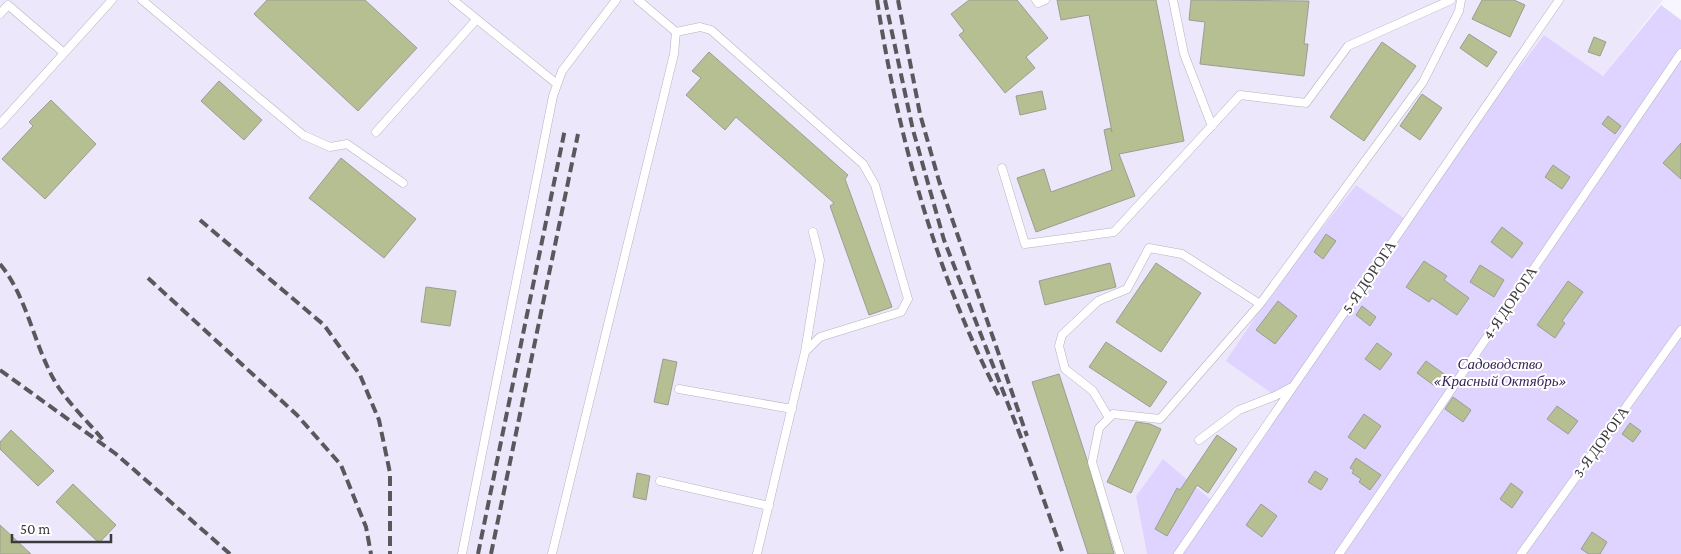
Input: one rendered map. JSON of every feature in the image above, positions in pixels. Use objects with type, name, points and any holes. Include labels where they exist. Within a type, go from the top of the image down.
[{"type":"lane","points":[[0,124],[112,0]]},
{"type":"lane","points":[[142,0],[303,135],[330,147],[347,144],[403,183]]},
{"type":"lane","points":[[453,0],[557,84]]},
{"type":"lane","points":[[462,554],[553,96],[562,71],[616,0]]},
{"type":"lane","points":[[638,0],[676,32]]},
{"type":"lane","points":[[1036,0],[1038,3],[1046,0]]},
{"type":"lane","points":[[1173,0],[1184,54],[1212,126]]},
{"type":"lane","points":[[1002,168],[1025,244],[1114,232],[1240,95],[1306,102],[1348,46],[1451,0]]},
{"type":"lane","points":[[1120,554],[1092,462],[1099,428],[1113,414],[1160,419],[1260,304],[1423,82],[1459,11],[1461,0]]},
{"type":"lane","name":"5-Я ДОРОГА","points":[[1178,554],[1559,0]]},
{"type":"lane","points":[[0,14],[8,5],[64,53]]},
{"type":"lane","points":[[376,132],[476,20]]},
{"type":"lane","points":[[676,32],[700,27],[711,30],[863,164],[875,184],[908,299],[901,312],[820,338],[805,352]]},
{"type":"lane","points":[[552,554],[674,54],[676,32]]},
{"type":"lane","name":"4-Я ДОРОГА","points":[[1339,554],[1681,53]]},
{"type":"lane","points":[[757,554],[805,352],[820,260],[813,232]]},
{"type":"lane","points":[[1109,418],[1093,391],[1065,369],[1060,346],[1062,335],[1098,302],[1127,289],[1149,248],[1182,254],[1260,304]]},
{"type":"lane","name":"3-Я ДОРОГА","points":[[1521,554],[1681,330]]},
{"type":"lane","points":[[1199,440],[1239,410],[1275,396],[1294,385]]},
{"type":"lane","points":[[679,389],[792,409]]},
{"type":"lane","points":[[660,481],[769,506]]},
{"type":"shaded area","points":[[0,0],[1663,0],[1603,76],[1544,35],[1404,218],[1356,185],[1276,286],[1227,361],[1281,400],[1210,501],[1163,459],[1136,496],[1147,554],[0,554]]},
{"type":"green space","name":"Садоводство «Красный Октябрь»","points":[[1661,5],[1681,20],[1681,554],[1147,554],[1136,496],[1163,459],[1211,500],[1281,400],[1226,361],[1276,286],[1356,185],[1404,218],[1544,35],[1603,76]]},
{"type":"building","points":[[267,0],[365,0],[417,48],[358,111],[254,14]]},
{"type":"building","points":[[969,0],[1017,0],[1048,38],[1026,57],[1035,68],[1005,93],[959,35],[964,31],[951,14]]},
{"type":"building","points":[[1057,0],[1156,0],[1184,141],[1119,154],[1135,196],[1036,232],[1017,178],[1044,169],[1051,192],[1112,170],[1104,130],[1110,128],[1112,132],[1089,15],[1061,20]]},
{"type":"building","points":[[1191,0],[1309,1],[1304,44],[1308,44],[1304,76],[1200,64],[1205,22],[1189,20]]},
{"type":"building","points":[[1482,0],[1514,0],[1525,5],[1510,37],[1472,19]]},
{"type":"building","points":[[1469,34],[1497,52],[1487,67],[1460,48]]},
{"type":"building","points":[[1594,37],[1606,42],[1600,56],[1588,52]]},
{"type":"building","points":[[1382,42],[1416,66],[1364,141],[1330,117]]},
{"type":"building","points":[[709,52],[848,175],[845,179],[892,307],[869,315],[830,206],[834,203],[736,117],[725,130],[686,95],[701,78],[692,71]]},
{"type":"building","points":[[219,81],[262,120],[244,140],[201,101]]},
{"type":"building","points":[[1042,91],[1046,109],[1020,115],[1016,96]]},
{"type":"building","points":[[1422,94],[1442,108],[1420,140],[1400,126]]},
{"type":"building","points":[[51,100],[96,144],[45,199],[2,159],[33,126],[29,122]]},
{"type":"building","points":[[1608,116],[1621,126],[1615,134],[1602,124]]},
{"type":"building","points":[[1681,143],[1681,179],[1663,163]]},
{"type":"building","points":[[341,158],[416,219],[384,258],[309,198]]},
{"type":"building","points":[[1553,165],[1570,177],[1562,189],[1545,177]]},
{"type":"building","points":[[1502,227],[1523,243],[1512,258],[1491,242]]},
{"type":"building","points":[[1326,234],[1336,241],[1323,259],[1314,252]]},
{"type":"building","points":[[1424,261],[1447,276],[1444,280],[1469,298],[1457,315],[1432,298],[1429,302],[1406,287]]},
{"type":"building","points":[[1110,263],[1116,287],[1045,305],[1039,281]]},
{"type":"building","points":[[1156,263],[1201,293],[1161,352],[1116,322]]},
{"type":"building","points":[[1480,265],[1504,280],[1494,297],[1470,282]]},
{"type":"building","points":[[1568,281],[1583,292],[1562,321],[1565,323],[1555,338],[1537,325]]},
{"type":"building","points":[[426,287],[456,291],[450,326],[421,322]]},
{"type":"building","points":[[1278,301],[1297,316],[1275,344],[1256,330]]},
{"type":"building","points":[[1362,306],[1376,317],[1370,326],[1356,315]]},
{"type":"building","points":[[1106,342],[1167,382],[1150,407],[1089,367]]},
{"type":"building","points":[[1377,343],[1392,354],[1380,370],[1365,359]]},
{"type":"building","points":[[663,359],[677,362],[668,405],[654,402]]},
{"type":"building","points":[[1426,361],[1444,374],[1436,387],[1417,373]]},
{"type":"building","points":[[1059,374],[1087,460],[1114,554],[1088,554],[1032,382]]},
{"type":"building","points":[[1453,397],[1471,410],[1463,422],[1445,409]]},
{"type":"building","points":[[1557,406],[1578,421],[1568,434],[1547,419]]},
{"type":"building","points":[[1364,414],[1381,426],[1365,449],[1348,437]]},
{"type":"building","points":[[1136,422],[1150,424],[1161,429],[1131,493],[1107,482]]},
{"type":"building","points":[[1630,423],[1641,431],[1633,442],[1622,434]]},
{"type":"building","points":[[11,430],[54,471],[38,486],[0,449],[0,442]]},
{"type":"building","points":[[1217,435],[1237,449],[1208,493],[1197,485],[1167,536],[1155,529],[1177,488],[1180,490]]},
{"type":"building","points":[[1356,458],[1381,475],[1370,490],[1359,482],[1361,479],[1352,473],[1354,470],[1350,468]]},
{"type":"building","points":[[1315,471],[1328,479],[1321,490],[1308,482]]},
{"type":"building","points":[[637,473],[650,476],[646,500],[633,497]]},
{"type":"building","points":[[1511,483],[1523,492],[1512,508],[1500,499]]},
{"type":"building","points":[[73,484],[116,525],[99,543],[56,502]]},
{"type":"building","points":[[1261,504],[1277,516],[1262,537],[1246,525]]},
{"type":"building","points":[[0,525],[31,554],[0,554]]},
{"type":"building","points":[[1592,532],[1607,542],[1600,554],[1589,554],[1581,549]]},
{"type":"railway","points":[[877,0],[896,103],[922,204],[938,254],[957,303],[977,351],[1000,398]]},
{"type":"railway","points":[[885,0],[913,130],[944,240],[1026,450],[1063,554]]},
{"type":"railway","points":[[898,0],[920,114],[939,181],[1027,436]]},
{"type":"railway","points":[[478,554],[565,129]]},
{"type":"railway","points":[[491,554],[578,134]]},
{"type":"railway","points":[[200,220],[324,325],[360,375],[379,420],[390,473],[390,554]]},
{"type":"railway","points":[[0,264],[10,277],[24,307],[42,355],[57,385],[104,441]]},
{"type":"railway","points":[[148,278],[297,415],[341,465],[366,527],[371,554]]},
{"type":"railway","points":[[0,370],[116,454],[230,554]]}]
